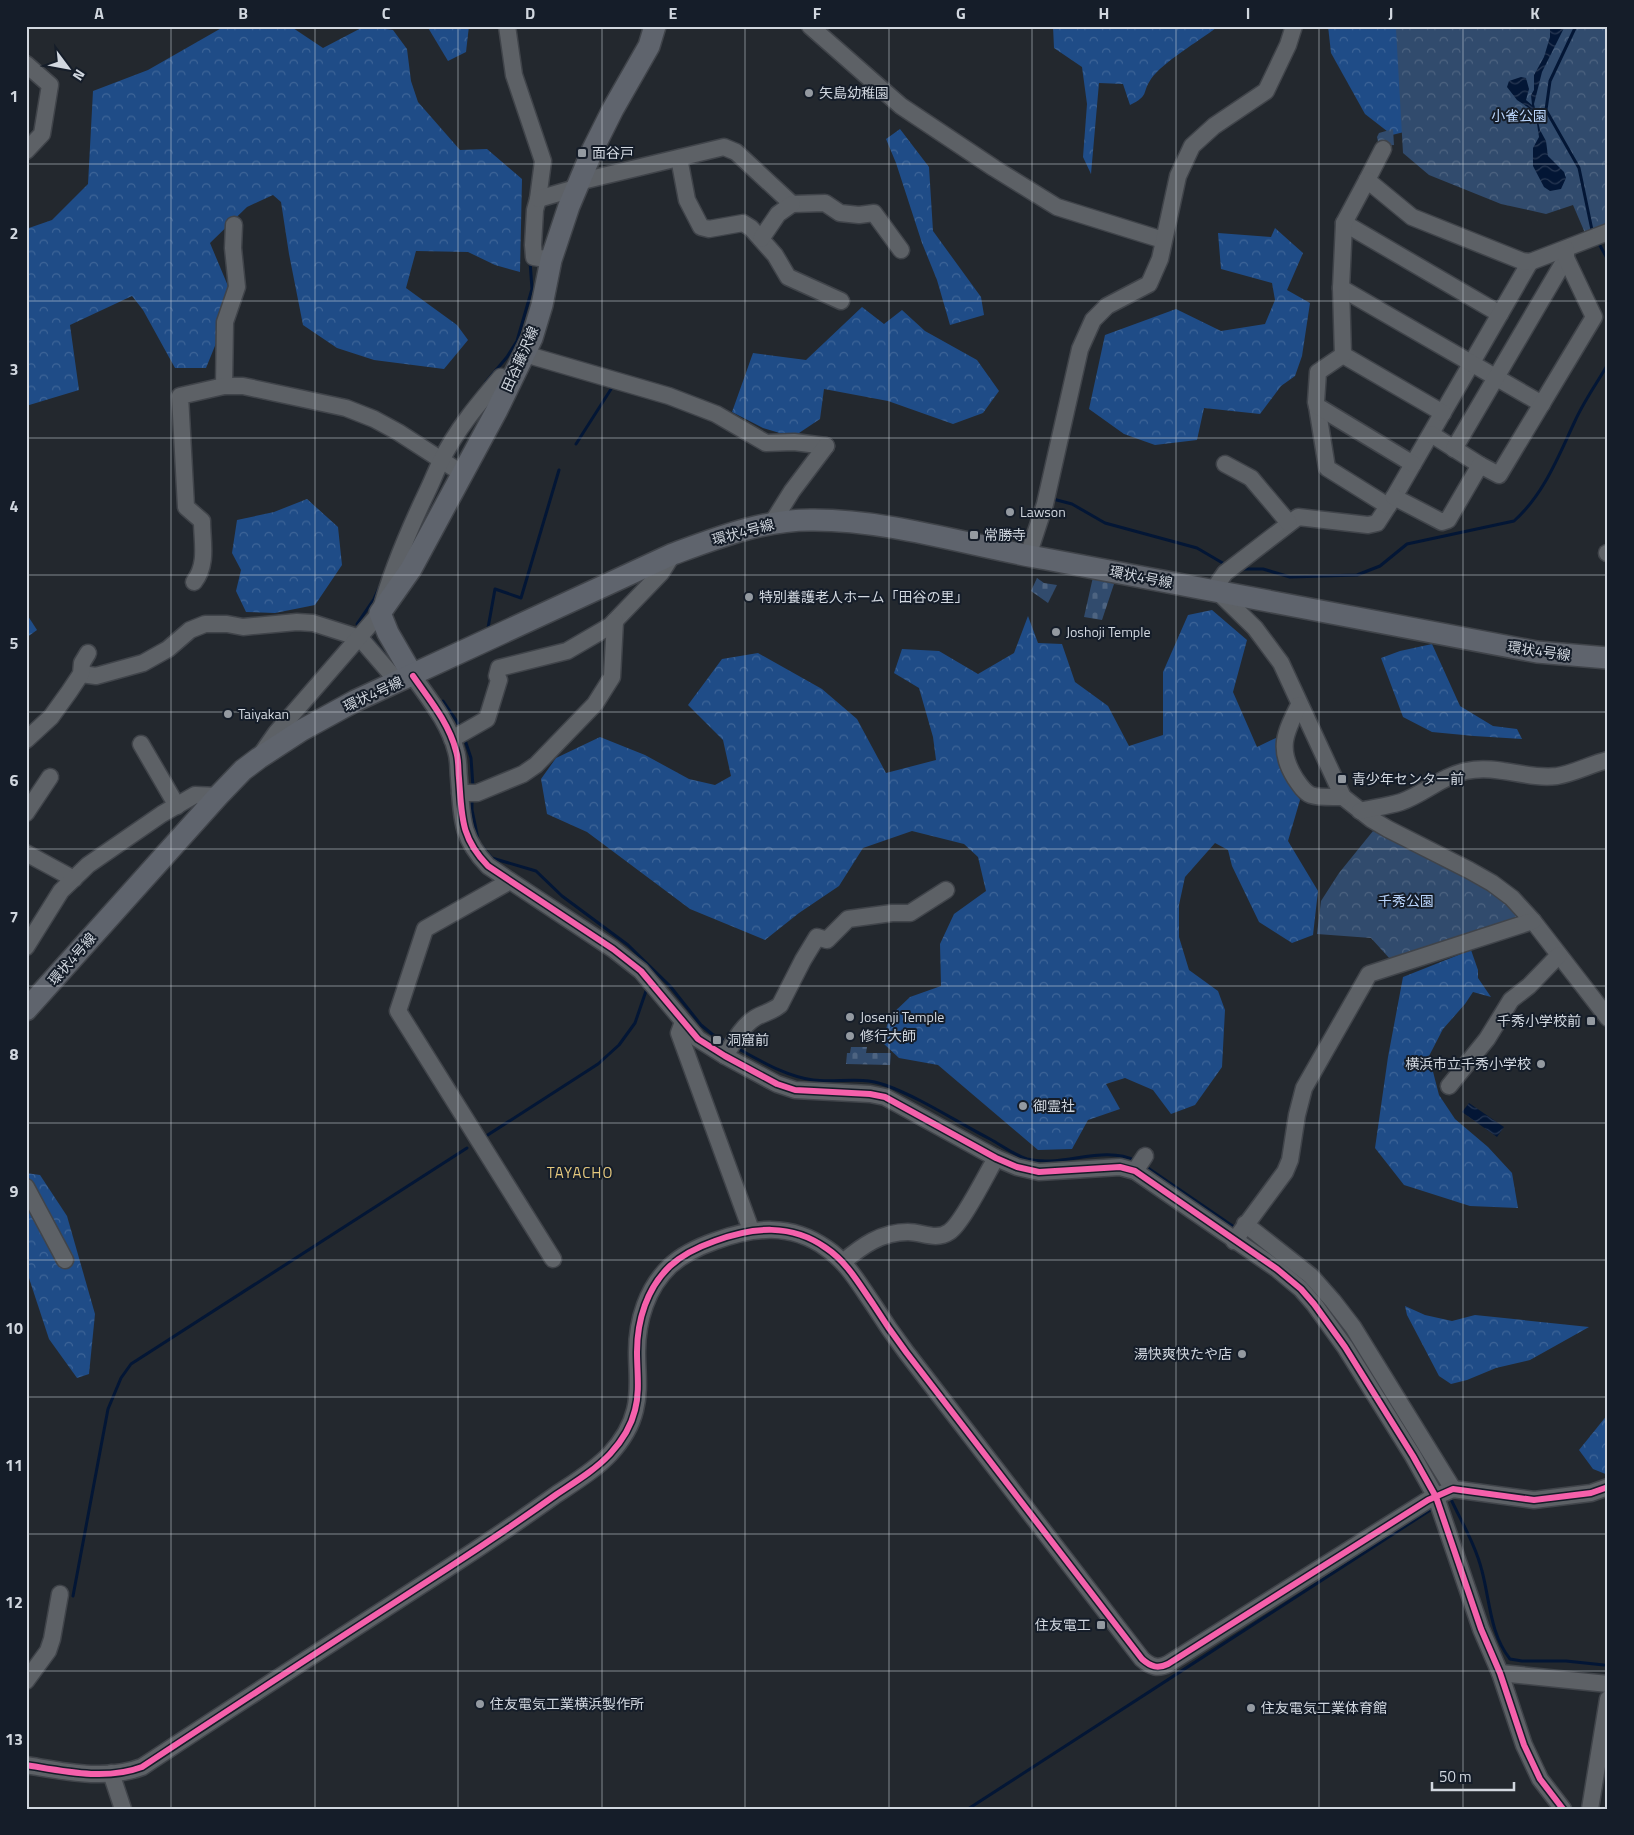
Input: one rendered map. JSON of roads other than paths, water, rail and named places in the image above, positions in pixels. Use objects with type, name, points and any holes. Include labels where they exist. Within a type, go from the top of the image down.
[{"type":"main road","name":"田谷藤沢線","points":[[367,629],[411,569],[511,382],[538,318],[560,229],[577,185],[613,109],[649,46],[655,26]]},
{"type":"main road","name":"環状4号線","points":[[26,1010],[218,796],[243,770],[259,758],[302,730],[337,711],[673,554],[722,536],[772,523],[814,520],[873,524],[1028,556],[1537,652],[1608,658]]},
{"type":"main road","points":[[367,629],[388,633],[405,679]]},
{"type":"street","points":[[507,26],[514,75],[542,161],[538,200],[535,210],[534,257],[551,260]]},
{"type":"street","points":[[810,26],[885,94],[901,106],[994,168],[1057,207],[1163,240]]},
{"type":"street","points":[[1028,556],[1044,504],[1080,349],[1093,320],[1106,306],[1148,284],[1160,259],[1178,176],[1192,146],[1214,126],[1266,90],[1288,45],[1294,26]]},
{"type":"street","points":[[26,64],[50,85],[42,134],[26,152]]},
{"type":"street","points":[[538,200],[577,185],[724,147],[736,152],[792,204]]},
{"type":"street","points":[[1343,355],[1341,288],[1344,223],[1383,149]]},
{"type":"street","points":[[678,158],[687,200],[701,227],[709,230],[743,223],[751,228],[775,255],[788,277],[841,301]]},
{"type":"street","points":[[1367,180],[1412,218],[1530,262],[1566,253],[1608,232]]},
{"type":"street","points":[[761,239],[778,214],[792,204],[825,203],[840,213],[859,215],[874,213],[900,250]]},
{"type":"street","points":[[1344,223],[1500,314]]},
{"type":"street","points":[[224,386],[225,322],[237,287],[233,248],[234,224]]},
{"type":"street","points":[[1454,449],[1566,253]]},
{"type":"street","points":[[1431,434],[1499,475],[1594,317],[1566,253]]},
{"type":"street","points":[[1530,262],[1431,434],[1377,523],[1368,525],[1301,517],[1289,523],[1234,566],[1218,583],[1218,592],[1254,628],[1281,663],[1343,797],[1360,811],[1388,829],[1492,883],[1512,898],[1533,921],[1608,1018]]},
{"type":"street","points":[[1341,288],[1542,404]]},
{"type":"street","points":[[525,352],[535,357],[669,396],[716,414],[766,443],[794,442],[826,446],[792,491],[772,523]]},
{"type":"street","points":[[1343,355],[1318,372],[1316,402],[1327,468],[1391,501],[1442,522],[1448,520],[1480,465]]},
{"type":"street","points":[[1343,355],[1443,413]]},
{"type":"street","points":[[259,758],[276,733],[367,629],[386,590],[406,536],[432,482],[438,459],[501,377],[511,382]]},
{"type":"street","points":[[194,582],[201,568],[204,544],[202,521],[186,507],[180,396],[224,386],[243,386],[346,408],[374,419],[463,474]]},
{"type":"street","points":[[1317,406],[1413,464]]},
{"type":"street","points":[[1225,464],[1251,478],[1289,523]]},
{"type":"street","points":[[673,554],[661,573],[610,626],[567,651],[499,668],[497,676],[499,680],[487,719],[460,735],[457,753],[469,793],[463,821],[468,838],[476,854],[488,866],[613,949],[641,971],[698,1039],[729,1049],[773,1082],[795,1090],[870,1094],[885,1097],[996,1158],[1017,1167],[1039,1172],[1139,1164],[1234,1240],[1277,1269],[1301,1289],[1314,1304],[1344,1347],[1413,1456],[1444,1496]]},
{"type":"street","points":[[469,793],[523,774],[536,765],[595,704],[612,677],[615,621]]},
{"type":"street","points":[[80,674],[96,676],[143,664],[168,649],[190,630],[205,624],[227,624],[243,627],[297,622],[367,629],[405,679],[460,735]]},
{"type":"street","points":[[26,740],[50,716],[69,692],[80,674],[82,663],[88,653]]},
{"type":"street","points":[[1300,705],[1290,723],[1283,743],[1290,771],[1300,786],[1311,795],[1343,797]]},
{"type":"street","points":[[141,744],[177,806]]},
{"type":"street","points":[[1360,811],[1402,802],[1443,779],[1466,771],[1484,769],[1504,770],[1530,775],[1556,776],[1608,760]]},
{"type":"street","points":[[26,814],[50,777]]},
{"type":"street","points":[[26,947],[61,891],[88,865],[162,814],[195,795],[218,796]]},
{"type":"street","points":[[26,853],[74,879]]},
{"type":"street","points":[[510,881],[424,929],[398,1011],[553,1259]]},
{"type":"street","points":[[729,1049],[741,1031],[755,1018],[774,1010],[780,1005],[817,937],[827,940],[848,919],[892,912],[910,913],[946,890]]},
{"type":"street","points":[[1234,1240],[1285,1172],[1292,1154],[1298,1108],[1304,1088],[1369,974],[1533,921]]},
{"type":"street","points":[[1448,1086],[1487,1039],[1511,1000],[1529,986],[1560,955]]},
{"type":"street","points":[[683,1022],[678,1033],[751,1230]]},
{"type":"street","points":[[843,1262],[871,1240],[907,1232],[943,1236],[951,1231],[959,1222],[996,1158]]},
{"type":"street","points":[[26,1187],[65,1260]]},
{"type":"street","points":[[1245,1224],[1311,1276],[1353,1327],[1444,1496],[1444,1520],[1481,1629],[1500,1673],[1524,1745],[1540,1779],[1563,1809]]},
{"type":"street","points":[[26,1765],[66,1771],[111,1774],[142,1767],[499,1535],[603,1461],[627,1432],[635,1410],[638,1389],[637,1351],[639,1328],[645,1304],[655,1283],[670,1266],[689,1252],[734,1234],[751,1230],[773,1230],[795,1234],[826,1248],[843,1262],[891,1331],[1091,1593],[1142,1659],[1153,1667],[1163,1667],[1420,1506],[1444,1496],[1534,1500],[1591,1494],[1608,1487]]},
{"type":"street","points":[[26,1681],[48,1651],[60,1594]]},
{"type":"street","points":[[1500,1673],[1608,1684]]},
{"type":"street","points":[[1590,1809],[1608,1699]]},
{"type":"street","points":[[111,1774],[122,1809]]},
{"type":"water","points":[[1550,26],[1565,26],[1542,72],[1534,104],[1540,130],[1546,141],[1548,156],[1564,172],[1566,178],[1561,189],[1550,191],[1544,187],[1533,166],[1533,148],[1539,137],[1536,117],[1532,110],[1517,100],[1507,87],[1509,81],[1521,77],[1526,78],[1529,89],[1526,100],[1532,105],[1531,95],[1534,90],[1534,75],[1544,57],[1550,37]]},
{"type":"water","points":[[1469,1103],[1504,1127],[1497,1137],[1462,1112]]},
{"type":"waterway","points":[[1576,26],[1550,81],[1546,110],[1579,168],[1592,230]]},
{"type":"waterway","points":[[1598,242],[1608,260]]},
{"type":"waterway","points":[[486,382],[507,357],[517,341],[532,289],[530,261]]},
{"type":"waterway","points":[[1240,569],[1263,569],[1290,577],[1357,575],[1380,566],[1407,544],[1514,521],[1542,487],[1582,406],[1608,364]]},
{"type":"waterway","points":[[576,444],[613,386]]},
{"type":"waterway","points":[[488,628],[495,589],[521,598],[559,470]]},
{"type":"waterway","points":[[1053,499],[1072,504],[1105,523],[1197,548],[1226,565]]},
{"type":"waterway","points":[[361,628],[357,624],[374,599],[380,586]]},
{"type":"waterway","points":[[367,634],[386,656]]},
{"type":"waterway","points":[[443,701],[461,729]]},
{"type":"waterway","points":[[464,737],[471,758],[473,787]]},
{"type":"waterway","points":[[472,799],[472,810],[478,839]]},
{"type":"waterway","points":[[481,845],[492,858],[536,871],[562,896],[628,945],[670,986],[701,1025],[712,1034],[727,1042]]},
{"type":"waterway","points":[[483,1138],[598,1064],[619,1045],[635,1023],[646,991]]},
{"type":"waterway","points":[[737,1048],[774,1067],[803,1078],[822,1081],[858,1080],[885,1085],[925,1103],[1027,1159],[1054,1161],[1110,1155],[1124,1156],[1136,1161]]},
{"type":"waterway","points":[[73,1596],[108,1409],[121,1378],[131,1364],[467,1148]]},
{"type":"waterway","points":[[1145,1166],[1237,1229]]},
{"type":"waterway","points":[[1244,1234],[1255,1242]]},
{"type":"waterway","points":[[1450,1497],[1476,1552],[1494,1628],[1503,1649],[1510,1659],[1522,1661],[1566,1661],[1604,1665]]},
{"type":"waterway","points":[[968,1809],[1435,1507]]},
{"type":"place","name":"矢島幼稚園","points":[[809,93]]},
{"type":"place","name":"面谷戸","points":[[582,153]]},
{"type":"place","name":"Lawson","points":[[1010,512]]},
{"type":"place","name":"常勝寺","points":[[974,535]]},
{"type":"place","name":"特別養護老人ホーム「田谷の里」","points":[[749,597]]},
{"type":"place","name":"Joshoji Temple","points":[[1056,632]]},
{"type":"place","name":"Taiyakan","points":[[228,714]]},
{"type":"place","name":"青少年センター前","points":[[1342,779]]},
{"type":"place","name":"Josenji Temple","points":[[850,1017]]},
{"type":"place","name":"千秀小学校前","points":[[1591,1021]]},
{"type":"place","name":"修行大師","points":[[850,1036]]},
{"type":"place","name":"洞窟前","points":[[717,1040]]},
{"type":"place","name":"横浜市立千秀小学校","points":[[1541,1064]]},
{"type":"place","name":"御霊社","points":[[1023,1106]]},
{"type":"place","name":"湯快爽快たや店","points":[[1242,1354]]},
{"type":"place","name":"住友電工","points":[[1101,1625]]},
{"type":"place","name":"住友電気工業横浜製作所","points":[[480,1704]]},
{"type":"place","name":"住友電気工業体育館","points":[[1251,1708]]},
{"type":"district","name":"TAYACHO","points":[[580,1173]]},
{"type":"park label","name":"小雀公園","points":[[1519,116]]},
{"type":"park label","name":"千秀公園","points":[[1406,901]]}]
